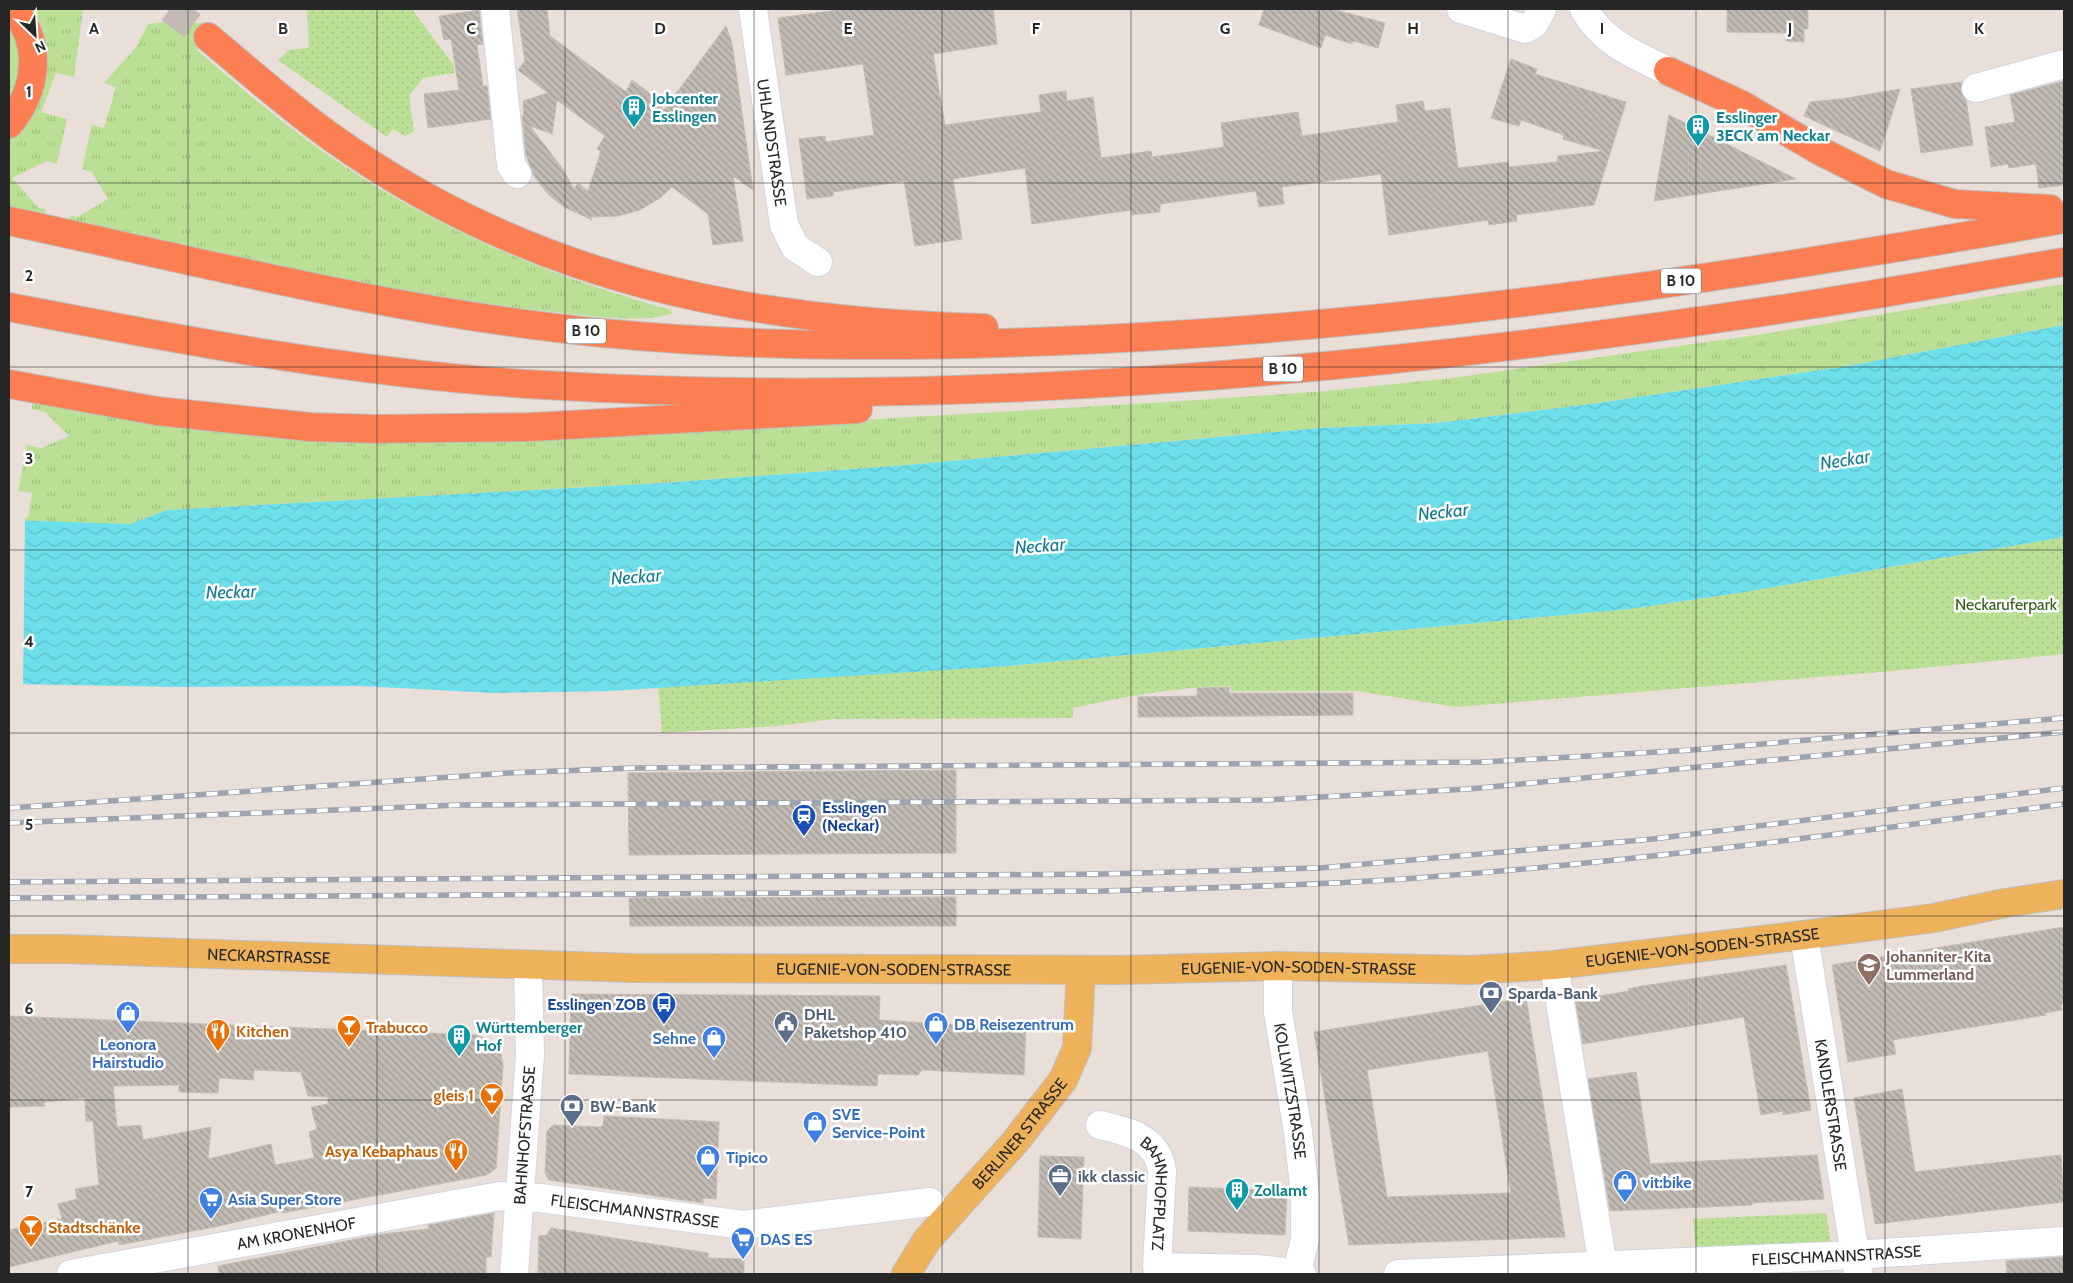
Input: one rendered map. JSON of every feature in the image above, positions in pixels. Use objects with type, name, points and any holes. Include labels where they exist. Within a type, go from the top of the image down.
[{"type":"highway","points":[[9,124],[29,90],[33,66],[27,33],[13,9]]},
{"type":"highway","points":[[208,37],[321,129],[404,184],[497,232],[593,270],[710,301],[816,318],[921,326],[1063,330],[1173,336]]},
{"type":"highway","points":[[1668,71],[1742,105],[1846,166],[1907,192],[1972,206],[2064,209]]},
{"type":"highway","name":"B 10","points":[[9,221],[350,293],[526,323],[599,332],[750,343],[887,346],[980,345],[1173,336],[1296,327],[1582,295],[1774,268],[2064,219]]},
{"type":"highway","name":"B 10","points":[[9,307],[265,354],[537,385],[642,390],[845,392],[961,390],[1331,365],[1491,349],[1807,305],[2064,262]]},
{"type":"highway","points":[[9,384],[157,411],[235,420],[320,427],[455,429],[910,406],[1094,382]]},
{"type":"main road","name":"EUGENIE-VON-SODEN-STRASSE","points":[[528,966],[1081,970],[1278,966],[1471,970],[1554,966],[1804,935],[1934,918],[2005,903],[2064,894]]},
{"type":"main road","points":[[9,938],[65,949]]},
{"type":"main road","name":"NECKARSTRASSE","points":[[9,949],[65,949],[528,966]]},
{"type":"main road","name":"BERLINER STRASSE","points":[[906,1274],[927,1240],[1014,1142],[1063,1080],[1077,1048],[1081,970]]},
{"type":"street","points":[[495,9],[511,165],[517,174]]},
{"type":"street","name":"UHLANDSTRASSE","points":[[752,9],[784,225],[795,247],[818,262]]},
{"type":"street","points":[[1461,9],[1524,28],[1534,24],[1542,9]]},
{"type":"street","points":[[1584,9],[1601,31],[1616,46],[1668,71]]},
{"type":"street","points":[[1976,88],[2064,64]]},
{"type":"street","name":"KANDLERSTRASSE","points":[[1804,935],[1857,1265]]},
{"type":"street","name":"BAHNHOFSTRASSE","points":[[514,1274],[530,1197],[528,966]]},
{"type":"street","name":"KOLLWITZSTRASSE","points":[[1278,966],[1278,1012],[1298,1132],[1304,1194],[1305,1240],[1298,1274]]},
{"type":"street","points":[[1554,966],[1603,1266]]},
{"type":"street","name":"BAHNHOFPLATZ","points":[[1100,1125],[1140,1137],[1152,1146],[1159,1158],[1162,1171],[1158,1267],[1257,1269],[1298,1274]]},
{"type":"street","name":"FLEISCHMANNSTRASSE","points":[[530,1197],[743,1225],[930,1202]]},
{"type":"street","name":"AM KRONENHOF","points":[[71,1274],[474,1200],[530,1197]]},
{"type":"street","name":"FLEISCHMANNSTRASSE","points":[[1398,1274],[1603,1266],[1857,1265],[2064,1241]]},
{"type":"green space","points":[[25,9],[83,9],[74,77],[56,73],[41,112],[67,119],[57,164],[47,161],[12,178],[39,208],[46,209],[45,214],[9,207],[9,138],[17,130]]},
{"type":"green space","points":[[307,9],[412,9],[454,66],[454,73],[423,78],[409,96],[414,131],[405,136],[393,129],[387,137],[278,60],[289,50],[309,48]]},
{"type":"green space","points":[[180,20],[217,26],[197,50],[289,127],[346,167],[389,194],[434,219],[525,261],[572,279],[671,310],[672,313],[651,318],[608,318],[508,307],[319,274],[70,220],[70,215],[77,217],[108,199],[92,172],[82,169],[92,125],[104,128],[116,87],[104,83],[137,46],[148,24]]},
{"type":"green space","points":[[9,24],[18,47],[20,65],[9,106]]},
{"type":"green space","points":[[2064,284],[2064,325],[1848,366],[1591,404],[1437,423],[1320,428],[907,465],[663,483],[167,510],[130,524],[25,521],[25,518],[28,518],[32,493],[18,491],[27,445],[41,448],[69,436],[45,412],[32,409],[33,400],[95,412],[808,423],[1184,401],[1326,391],[1452,378],[1757,335]]},
{"type":"green space","name":"Neckaruferpark","points":[[2064,537],[2064,654],[1880,672],[1456,707],[1357,691],[1231,691],[1230,686],[1171,690],[1112,700],[1073,708],[1073,718],[834,719],[777,726],[662,733],[658,687],[1009,666],[1630,609],[1745,592]]},
{"type":"green space","points":[[1826,1213],[1832,1249],[1696,1254],[1693,1219]]},
{"type":"water","name":"Neckar","points":[[2064,325],[2064,537],[1745,592],[1630,609],[1009,666],[610,691],[494,693],[360,686],[180,687],[9,684],[9,520],[130,524],[167,510],[663,483],[907,465],[1320,428],[1437,423],[1591,404],[1848,366]]},
{"type":"pier","points":[[9,518],[25,519],[23,687],[9,687]]},
{"type":"building","name":"Jobcenter Esslingen","points":[[517,9],[547,9],[550,36],[626,92],[632,80],[648,92],[664,110],[726,26],[732,43],[753,190],[733,176],[743,241],[713,245],[708,214],[672,187],[660,198],[640,210],[618,216],[590,217],[592,220],[564,207],[548,194],[534,176],[526,155],[522,115],[524,117],[523,101],[548,93],[518,70],[525,61]],"holes":[[[557,100],[605,136],[597,149],[601,151],[588,191],[578,183],[574,189],[562,168],[530,126],[552,134]]]},
{"type":"building","points":[[846,9],[993,9],[997,44],[933,54],[945,125],[1041,112],[1039,95],[1066,91],[1067,101],[1093,97],[1101,158],[1151,151],[1152,157],[1224,147],[1221,123],[1298,112],[1302,136],[1398,122],[1396,105],[1423,101],[1425,111],[1450,108],[1458,168],[1508,162],[1509,167],[1557,162],[1558,156],[1604,151],[1563,139],[1564,135],[1521,120],[1519,126],[1491,118],[1511,59],[1537,69],[1535,74],[1626,102],[1594,205],[1516,215],[1517,221],[1489,225],[1488,220],[1389,235],[1381,174],[1282,187],[1284,204],[1259,207],[1256,191],[1160,204],[1160,212],[1132,215],[1132,210],[1032,224],[1025,168],[953,179],[962,239],[915,246],[904,181],[833,192],[833,196],[807,199],[799,139],[825,136],[826,142],[874,135],[863,64],[786,75],[778,18]]},
{"type":"building","points":[[1264,9],[1332,9],[1385,23],[1378,48],[1353,41],[1352,44],[1325,35],[1321,48],[1259,25]]},
{"type":"building","points":[[1727,9],[1808,9],[1808,29],[1804,29],[1804,42],[1786,41],[1786,33],[1727,32]]},
{"type":"building","points":[[479,10],[483,44],[477,45],[483,86],[487,86],[491,119],[428,128],[424,94],[459,90],[451,39],[444,40],[439,16]]},
{"type":"building","points":[[2064,81],[2064,185],[2039,188],[2036,164],[2009,168],[2008,164],[1991,167],[1985,127],[2015,122],[2010,95]]},
{"type":"building","points":[[1962,82],[1961,92],[1966,100],[1973,145],[1921,153],[1911,89]]},
{"type":"building","points":[[1900,89],[1880,151],[1804,116],[1810,102]]},
{"type":"building","name":"Esslinger 3ECK am Neckar","points":[[1669,115],[1796,179],[1654,201]]},
{"type":"building","points":[[1229,687],[1229,693],[1353,693],[1353,715],[1138,717],[1138,697],[1197,696],[1197,688]]},
{"type":"building","points":[[956,770],[956,853],[629,855],[628,773]]},
{"type":"building","points":[[956,897],[956,926],[630,926],[629,898]]},
{"type":"building","points":[[2064,927],[2064,1004],[2061,1004],[2062,1010],[2045,1013],[2046,1015],[1893,1040],[1896,1054],[1848,1062],[1832,965]]},
{"type":"building","points":[[1786,965],[1811,1110],[1783,1115],[1783,1111],[1761,1115],[1744,1017],[1583,1044],[1575,1000],[1629,991],[1628,989],[1642,986]]},
{"type":"building","points":[[571,994],[880,996],[879,1020],[987,1027],[987,1024],[1026,1026],[1024,1075],[922,1070],[918,1075],[878,1074],[877,1086],[569,1074]]},
{"type":"building","points":[[1526,998],[1565,1237],[1349,1245],[1314,1032]],"holes":[[[1488,1051],[1511,1193],[1387,1197],[1367,1070]]]},
{"type":"building","points":[[9,1016],[478,1035],[494,1044],[501,1054],[503,1066],[496,1168],[487,1175],[282,1213],[282,1211],[224,1225],[119,1245],[118,1241],[9,1267],[9,1230],[62,1219],[58,1204],[77,1199],[75,1189],[99,1185],[93,1121],[86,1121],[85,1098],[44,1102],[45,1106],[9,1107]],"holes":[[[254,1070],[301,1072],[308,1096],[328,1097],[328,1104],[311,1107],[317,1129],[309,1132],[314,1158],[275,1165],[271,1144],[208,1159],[211,1127],[143,1140],[141,1125],[117,1127],[113,1086],[179,1085],[179,1092],[218,1093],[219,1078],[253,1080]]]},
{"type":"building","points":[[1636,1072],[1650,1164],[1817,1155],[1824,1199],[1752,1203],[1752,1205],[1610,1211],[1588,1079]]},
{"type":"building","points":[[1902,1089],[1915,1172],[2061,1155],[2064,1202],[1875,1224],[1854,1098]]},
{"type":"building","points":[[604,1116],[719,1122],[716,1199],[703,1198],[703,1203],[549,1180],[545,1173],[547,1131],[553,1125],[600,1127],[603,1126]]},
{"type":"building","name":"ikk classic","points":[[1040,1156],[1084,1157],[1081,1239],[1038,1237]]},
{"type":"building","name":"Zollamt","points":[[1189,1187],[1287,1191],[1285,1235],[1188,1231]]},
{"type":"building","points":[[494,1213],[491,1257],[486,1257],[486,1274],[219,1274],[218,1266],[382,1234],[429,1229],[428,1225]]},
{"type":"building","points":[[551,1228],[708,1253],[708,1258],[744,1259],[744,1274],[538,1274],[539,1236],[547,1235]]},
{"type":"building","points":[[2064,1257],[2064,1274],[2007,1274],[2006,1261]]},
{"type":"tunnel","points":[[170,9],[208,37]]},
{"type":"railway","points":[[9,808],[508,773],[634,768],[1483,762],[1692,750],[2064,718]]},
{"type":"railway","points":[[9,823],[459,805],[1264,800],[1469,789],[2064,732]]},
{"type":"railway","points":[[9,882],[1103,874],[1319,868],[1653,839],[2064,788]]},
{"type":"railway","points":[[9,898],[1102,891],[1328,883],[1403,879],[1569,865],[1817,837],[2064,804]]},
{"type":"place","name":"Jobcenter Esslingen","points":[[634,128]]},
{"type":"place","name":"Esslinger 3ECK am Neckar","points":[[1698,147]]},
{"type":"place","name":"Esslingen (Neckar)","points":[[804,837]]},
{"type":"place","name":"Johanniter-Kita Lummerland","points":[[1869,986]]},
{"type":"place","name":"Sparda-Bank","points":[[1491,1014]]},
{"type":"place","name":"Esslingen ZOB","points":[[664,1025]]},
{"type":"place","name":"Leonora Hairstudio","points":[[128,1034]]},
{"type":"place","name":"DHL Paketshop 410","points":[[786,1044]]},
{"type":"place","name":"DB Reisezentrum","points":[[936,1045]]},
{"type":"place","name":"Trabucco","points":[[349,1048]]},
{"type":"place","name":"Kitchen","points":[[218,1052]]},
{"type":"place","name":"Württemberger Hof","points":[[459,1057]]},
{"type":"place","name":"Sehne","points":[[714,1059]]},
{"type":"place","name":"gleis 1","points":[[492,1116]]},
{"type":"place","name":"BW-Bank","points":[[572,1127]]},
{"type":"place","name":"SVE Service-Point","points":[[815,1144]]},
{"type":"place","name":"Asya Kebaphaus","points":[[456,1172]]},
{"type":"place","name":"Tipico","points":[[708,1178]]},
{"type":"place","name":"ikk classic","points":[[1060,1197]]},
{"type":"place","name":"vit:bike","points":[[1625,1203]]},
{"type":"place","name":"Zollamt","points":[[1237,1211]]},
{"type":"place","name":"Asia Super Store","points":[[211,1220]]},
{"type":"place","name":"Stadtschänke","points":[[31,1248]]},
{"type":"place","name":"DAS ES","points":[[743,1260]]}]
